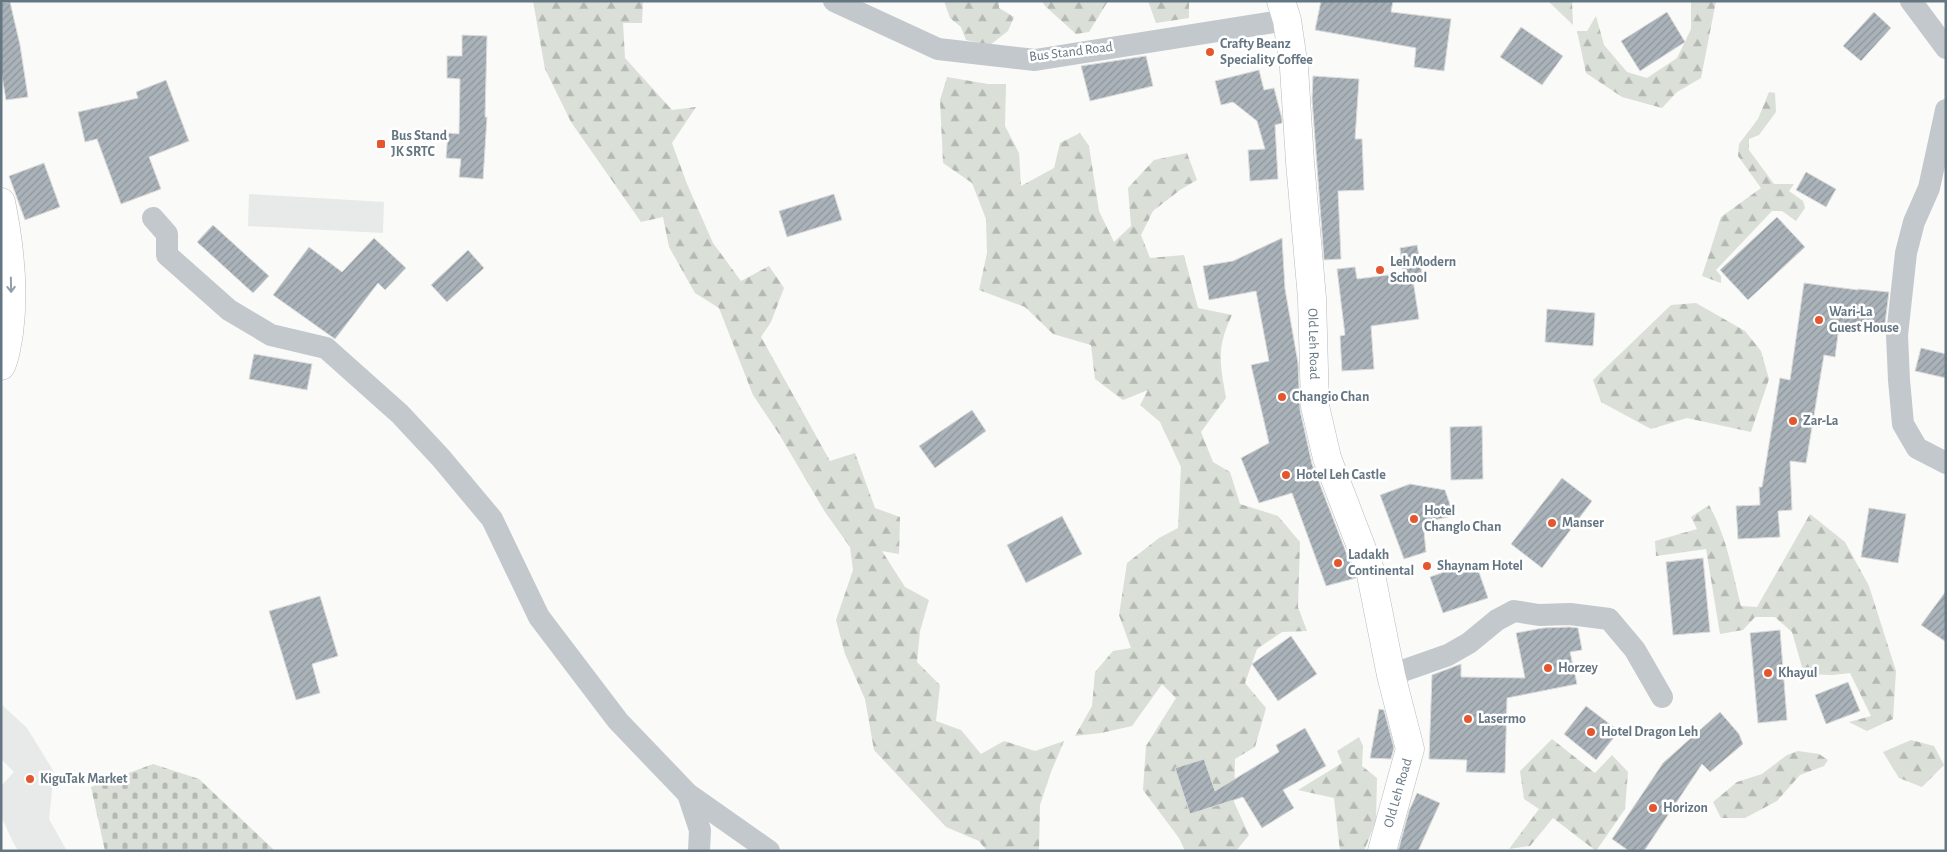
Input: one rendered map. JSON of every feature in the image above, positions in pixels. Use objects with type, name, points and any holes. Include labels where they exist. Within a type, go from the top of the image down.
[{"type":"street","name":"Bus Stand Road","points":[[834,1],[938,49],[1035,60],[1284,10]]},
{"type":"street","points":[[1911,1],[1946,48]]},
{"type":"street","name":"Old Leh Road","points":[[1284,10],[1294,68],[1312,298],[1315,406],[1327,458],[1370,570],[1391,675],[1410,749],[1382,851]]},
{"type":"street","points":[[1946,110],[1929,188],[1914,222],[1906,253],[1897,335],[1903,424],[1917,448],[1946,463]]},
{"type":"street","points":[[1,202],[12,312],[5,358],[1,366]]},
{"type":"street","points":[[153,218],[167,234],[167,255],[229,310],[271,335],[326,348],[400,414],[441,458],[492,519],[539,617],[618,721],[688,794],[769,851]]},
{"type":"street","points":[[1391,675],[1448,655],[1469,643],[1498,620],[1514,611],[1539,615],[1570,614],[1609,619],[1635,650],[1662,697]]},
{"type":"street","points":[[688,794],[700,830],[699,851]]},
{"type":"shaded area","points":[[249,194],[384,202],[383,233],[248,226]]},
{"type":"shaded area","name":"KiguTak Market","points":[[1,704],[27,728],[54,772],[49,819],[67,851],[18,851],[1,816],[1,786],[14,772],[1,759]]},
{"type":"green space","points":[[533,1],[643,1],[642,23],[623,23],[625,58],[672,110],[696,107],[672,143],[687,184],[713,243],[741,281],[769,266],[784,288],[771,322],[761,337],[830,461],[855,453],[875,508],[900,517],[899,554],[882,551],[905,587],[929,600],[920,631],[917,662],[940,685],[936,721],[961,730],[981,754],[1004,741],[1035,751],[1064,741],[1040,805],[1039,851],[987,851],[979,841],[946,827],[874,750],[865,699],[845,654],[836,620],[853,570],[850,547],[825,512],[779,434],[753,395],[719,308],[695,293],[669,247],[663,217],[641,222],[571,122],[545,69]]},
{"type":"green space","points":[[944,1],[999,1],[999,8],[1014,17],[1008,31],[990,45],[966,40],[961,27],[950,18]]},
{"type":"green space","points":[[1042,1],[1108,1],[1089,32],[1076,34]]},
{"type":"green space","points":[[1148,1],[1189,1],[1189,18],[1156,23]]},
{"type":"green space","points":[[1548,1],[1572,1],[1573,25]]},
{"type":"green space","points":[[1691,1],[1716,1],[1701,78],[1677,92],[1662,108],[1622,97],[1586,73],[1577,31],[1587,31],[1596,16],[1604,45],[1627,72],[1647,78],[1677,58],[1691,29]]},
{"type":"green space","points":[[947,77],[988,84],[1006,84],[1005,126],[1019,153],[1021,186],[1054,168],[1060,143],[1080,133],[1089,146],[1099,211],[1114,242],[1131,226],[1128,188],[1154,160],[1187,153],[1197,180],[1180,190],[1153,211],[1141,235],[1150,258],[1184,255],[1198,308],[1232,315],[1221,347],[1221,365],[1226,398],[1201,432],[1213,462],[1230,472],[1240,504],[1278,516],[1300,542],[1298,607],[1307,631],[1282,632],[1257,649],[1245,683],[1266,708],[1255,747],[1235,759],[1234,802],[1249,835],[1236,851],[1185,851],[1179,838],[1143,790],[1146,746],[1176,698],[1162,684],[1132,726],[1101,733],[1075,736],[1092,706],[1095,672],[1113,651],[1131,648],[1119,615],[1127,563],[1159,538],[1178,528],[1181,467],[1160,422],[1140,405],[1148,390],[1123,400],[1095,379],[1091,345],[1053,334],[1025,307],[979,290],[987,253],[986,219],[972,183],[943,163],[940,100]]},
{"type":"green space","points":[[1769,92],[1775,93],[1776,112],[1759,135],[1749,139],[1749,150],[1774,184],[1794,184],[1789,191],[1803,201],[1805,208],[1796,221],[1782,211],[1772,211],[1716,270],[1721,276],[1721,283],[1702,276],[1721,217],[1761,188],[1738,156],[1739,144],[1758,119]]},
{"type":"green space","points":[[1696,303],[1745,331],[1761,351],[1769,379],[1751,432],[1687,418],[1651,429],[1601,402],[1593,380],[1671,305]]},
{"type":"green space","points":[[1709,505],[1725,542],[1741,606],[1757,607],[1810,514],[1845,542],[1869,586],[1896,671],[1893,719],[1867,731],[1849,722],[1871,716],[1850,673],[1833,675],[1804,674],[1792,632],[1775,617],[1755,617],[1743,630],[1720,634],[1706,549],[1656,556],[1655,541],[1697,529],[1691,517]]},
{"type":"green space","points":[[1359,737],[1363,746],[1362,766],[1377,778],[1376,821],[1364,851],[1340,851],[1334,798],[1298,790],[1342,763],[1337,751]]},
{"type":"green space","points":[[1552,739],[1595,773],[1612,755],[1628,772],[1625,809],[1596,851],[1553,818],[1530,846],[1509,849],[1539,809],[1524,799],[1520,771]]},
{"type":"green space","points":[[1911,740],[1934,746],[1944,765],[1922,787],[1899,778],[1883,752]]},
{"type":"green space","points":[[1798,751],[1819,754],[1828,760],[1824,766],[1800,775],[1777,801],[1745,818],[1721,818],[1713,802],[1737,782],[1762,774],[1787,755]]},
{"type":"green space","points":[[153,764],[199,779],[275,851],[105,851],[91,787]]},
{"type":"building","points":[[1321,1],[1393,1],[1391,12],[1451,19],[1444,71],[1414,67],[1416,48],[1315,30]]},
{"type":"building","points":[[10,2],[20,45],[28,97],[6,100],[1,70],[1,3]]},
{"type":"building","points":[[1667,12],[1685,42],[1640,71],[1621,41]]},
{"type":"building","points":[[1874,12],[1891,28],[1861,61],[1843,46]]},
{"type":"building","points":[[1521,27],[1563,56],[1542,85],[1500,57]]},
{"type":"building","points":[[462,35],[487,36],[485,117],[487,117],[483,179],[459,177],[461,159],[446,158],[448,133],[459,134],[460,79],[447,78],[447,56],[462,56]]},
{"type":"building","points":[[1146,56],[1153,86],[1090,101],[1081,66]]},
{"type":"building","points":[[1259,70],[1264,90],[1274,88],[1282,119],[1282,123],[1275,125],[1278,179],[1250,181],[1248,150],[1265,149],[1257,121],[1233,102],[1221,105],[1215,81]]},
{"type":"building","points":[[1313,76],[1359,79],[1355,139],[1362,139],[1364,190],[1338,191],[1341,259],[1324,260],[1312,99]]},
{"type":"building","points":[[166,80],[189,141],[149,157],[161,189],[121,204],[97,139],[85,142],[78,112],[138,98],[136,92]]},
{"type":"building","points":[[44,163],[60,207],[25,220],[9,176]]},
{"type":"building","points":[[1806,172],[1836,189],[1826,207],[1796,190]]},
{"type":"building","points":[[834,194],[842,220],[787,237],[779,211]]},
{"type":"building","points":[[1777,217],[1805,247],[1748,300],[1720,270]]},
{"type":"building","points":[[213,225],[269,276],[253,293],[197,242]]},
{"type":"building","points":[[374,238],[406,268],[385,290],[378,283],[335,339],[273,295],[309,247],[342,272]]},
{"type":"building","points":[[1282,238],[1285,289],[1298,363],[1300,410],[1312,464],[1356,578],[1326,586],[1292,493],[1259,503],[1241,458],[1269,443],[1251,365],[1269,361],[1256,291],[1209,300],[1203,266],[1233,261]]},
{"type":"building","points":[[1417,245],[1422,273],[1412,274],[1419,319],[1371,326],[1374,369],[1342,371],[1340,336],[1345,335],[1337,269],[1355,267],[1357,279],[1403,273],[1400,248]]},
{"type":"building","points":[[468,250],[484,268],[447,302],[431,285]]},
{"type":"building","points":[[1804,283],[1889,292],[1884,331],[1839,327],[1835,357],[1824,355],[1806,463],[1790,461],[1792,510],[1778,511],[1780,537],[1738,539],[1736,506],[1760,505],[1759,487],[1762,487],[1780,378],[1790,380]]},
{"type":"building","points":[[1547,309],[1595,313],[1593,346],[1545,342]]},
{"type":"building","points":[[1921,348],[1946,354],[1946,378],[1915,371]]},
{"type":"building","points":[[254,354],[312,364],[307,390],[249,379]]},
{"type":"building","points":[[972,410],[986,431],[935,468],[919,446]]},
{"type":"building","points":[[1482,426],[1483,479],[1451,480],[1450,427]]},
{"type":"building","name":"Manser","points":[[1562,478],[1592,501],[1542,568],[1511,544]]},
{"type":"building","name":"Hotel Changlo Chan","points":[[1410,484],[1445,490],[1454,516],[1423,522],[1426,552],[1404,559],[1380,495]]},
{"type":"building","points":[[1869,508],[1906,514],[1898,563],[1861,557]]},
{"type":"building","points":[[1062,516],[1082,554],[1026,583],[1007,545]]},
{"type":"building","points":[[1703,558],[1710,632],[1673,635],[1666,562]]},
{"type":"building","points":[[1475,561],[1488,598],[1443,613],[1430,577]]},
{"type":"building","points":[[1946,591],[1946,642],[1921,625]]},
{"type":"building","points":[[320,596],[338,656],[312,664],[320,693],[296,700],[269,611]]},
{"type":"building","name":"Lasermo","points":[[1543,628],[1578,628],[1582,650],[1570,652],[1577,684],[1507,698],[1505,773],[1466,772],[1467,760],[1429,759],[1432,675],[1461,664],[1461,677],[1525,678],[1516,633]]},
{"type":"building","points":[[1780,630],[1787,720],[1758,723],[1750,633]]},
{"type":"building","points":[[1291,636],[1317,674],[1278,701],[1252,664]]},
{"type":"building","points":[[1848,682],[1860,711],[1826,724],[1815,695]]},
{"type":"building","points":[[1586,706],[1619,731],[1596,760],[1564,734]]},
{"type":"building","points":[[1379,709],[1384,710],[1394,748],[1391,759],[1370,758]]},
{"type":"building","points":[[1720,712],[1739,734],[1743,744],[1710,772],[1702,764],[1644,851],[1629,851],[1612,839],[1663,763]]},
{"type":"building","points":[[1305,728],[1326,766],[1283,790],[1294,808],[1262,828],[1243,797],[1190,814],[1175,768],[1204,759],[1215,791],[1279,752],[1276,745]]},
{"type":"building","points":[[1417,793],[1440,803],[1418,851],[1398,851],[1409,811]]},
{"type":"place","name":"Crafty Beanz Speciality Coffee","points":[[1210,52]]},
{"type":"place","name":"Bus Stand JK SRTC","points":[[381,144]]},
{"type":"place","name":"Leh Modern School","points":[[1380,270]]},
{"type":"place","name":"Wari-La Guest House","points":[[1819,320]]},
{"type":"place","name":"Changio Chan","points":[[1282,397]]},
{"type":"place","name":"Zar-La","points":[[1793,421]]},
{"type":"place","name":"Hotel Leh Castle","points":[[1286,475]]},
{"type":"place","name":"Hotel Changlo Chan","points":[[1414,519]]},
{"type":"place","name":"Manser","points":[[1552,523]]},
{"type":"place","name":"Ladakh Continental","points":[[1338,563]]},
{"type":"place","name":"Shaynam Hotel","points":[[1427,566]]},
{"type":"place","name":"Horzey","points":[[1548,668]]},
{"type":"place","name":"Khayul","points":[[1768,673]]},
{"type":"place","name":"Lasermo","points":[[1468,719]]},
{"type":"place","name":"Hotel Dragon Leh","points":[[1591,732]]},
{"type":"place","name":"KiguTak Market","points":[[30,779]]},
{"type":"place","name":"Horizon","points":[[1653,808]]}]
